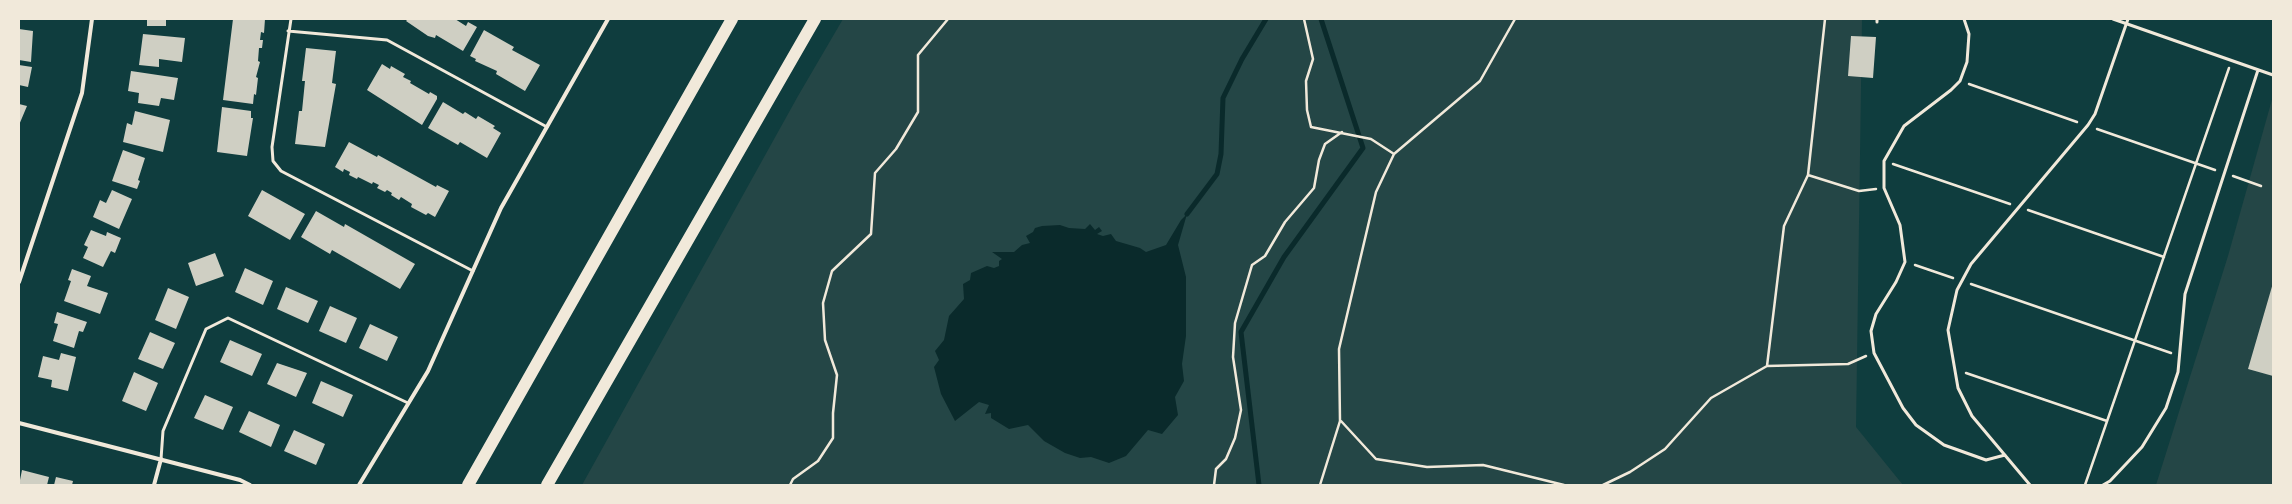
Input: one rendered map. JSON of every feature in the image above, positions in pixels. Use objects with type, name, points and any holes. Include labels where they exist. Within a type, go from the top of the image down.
[{"type":"highway","points":[[468,485],[732,19]]},
{"type":"highway","points":[[547,485],[815,19]]},
{"type":"street","points":[[19,282],[82,93],[92,19]]},
{"type":"street","points":[[360,485],[428,371],[501,208],[608,19]]},
{"type":"street","points":[[19,422],[240,480],[250,485]]},
{"type":"street","points":[[154,485],[161,459]]},
{"type":"lane","points":[[291,19],[288,31],[272,147],[273,161],[281,171],[473,271]]},
{"type":"lane","points":[[1964,19],[1969,34],[1967,62],[1960,81],[1901,131],[1884,161],[1884,188],[1900,225],[1905,262],[1896,282],[1876,314],[1871,331],[1874,353],[1904,408],[1916,425],[1944,445],[1986,460],[2005,455]]},
{"type":"lane","points":[[2113,19],[2273,75]]},
{"type":"lane","points":[[2030,485],[1972,416],[1958,388],[1948,330],[1957,290],[1971,264],[2088,125],[2094,114],[2128,19]]},
{"type":"lane","points":[[288,31],[387,40],[547,127]]},
{"type":"lane","points":[[2103,485],[2110,481],[2142,447],[2166,408],[2178,372],[2185,294],[2258,70]]},
{"type":"lane","points":[[161,459],[163,431],[206,329],[228,318],[408,403]]},
{"type":"path","points":[[790,485],[793,479],[818,461],[833,438],[833,413],[837,376],[825,340],[822,302],[832,271],[871,234],[875,173],[896,149],[918,112],[918,55],[948,19]]},
{"type":"path","points":[[1304,19],[1313,59],[1306,81],[1307,110],[1311,127],[1371,139],[1394,154]]},
{"type":"path","points":[[1320,485],[1340,421],[1339,349],[1376,192],[1394,154],[1480,81],[1515,19]]},
{"type":"path","points":[[1767,366],[1784,226],[1808,176],[1825,19]]},
{"type":"path","points":[[2085,485],[2231,60]]},
{"type":"path","points":[[1960,81],[2261,186]]},
{"type":"path","points":[[1214,485],[1216,469],[1226,459],[1235,438],[1242,410],[1233,357],[1235,323],[1252,265],[1265,256],[1285,222],[1314,188],[1319,160],[1325,144],[1342,132]]},
{"type":"path","points":[[1808,176],[1859,191],[1884,188]]},
{"type":"path","points":[[1905,262],[2179,355]]},
{"type":"path","points":[[1603,485],[1630,472],[1665,449],[1711,398],[1767,366],[1848,364],[1874,353]]},
{"type":"path","points":[[1955,369],[2107,421]]},
{"type":"path","points":[[1340,421],[1376,459],[1427,467],[1483,465],[1564,485]]},
{"type":"shaded area","points":[[843,19],[1862,19],[1856,427],[1903,485],[582,485],[798,96]]},
{"type":"shaded area","points":[[2273,96],[2273,485],[2156,485],[2228,256]]},
{"type":"shaded area","points":[[1187,214],[1178,245],[1186,277],[1186,336],[1182,364],[1184,381],[1175,397],[1178,415],[1162,434],[1148,430],[1126,456],[1109,463],[1091,457],[1080,458],[1065,453],[1044,441],[1028,425],[1009,429],[991,418],[991,413],[985,414],[989,405],[979,402],[955,421],[941,394],[934,367],[939,360],[935,351],[944,340],[949,316],[964,299],[963,284],[970,280],[971,273],[987,266],[994,268],[999,266],[999,261],[1002,259],[992,252],[1014,252],[1022,245],[1030,243],[1026,236],[1033,232],[1035,228],[1042,226],[1060,225],[1069,228],[1085,229],[1090,224],[1095,230],[1099,227],[1102,231],[1097,234],[1103,236],[1111,234],[1116,241],[1140,248],[1146,252],[1166,245],[1181,220]]},
{"type":"building","points":[[147,19],[166,19],[166,26],[147,26]]},
{"type":"building","points":[[233,19],[265,19],[264,33],[261,32],[260,40],[263,40],[262,48],[259,48],[258,61],[260,62],[256,77],[258,78],[256,95],[254,94],[253,104],[223,100]]},
{"type":"building","points":[[408,19],[455,19],[466,26],[468,22],[477,27],[463,51],[436,35],[435,38],[428,36],[406,21]]},
{"type":"building","points":[[19,29],[33,31],[31,62],[19,60]]},
{"type":"building","points":[[484,30],[514,47],[512,50],[540,65],[525,91],[496,74],[497,71],[475,61],[476,59],[470,56]]},
{"type":"building","points":[[143,34],[185,38],[182,62],[159,59],[159,67],[139,65]]},
{"type":"building","points":[[1851,36],[1876,37],[1873,78],[1848,76]]},
{"type":"building","points":[[306,48],[336,51],[332,83],[336,84],[325,147],[295,144],[299,111],[302,111],[305,81],[302,81]]},
{"type":"building","points":[[382,64],[390,69],[391,66],[405,74],[403,77],[411,81],[410,83],[429,94],[430,92],[437,96],[437,99],[422,125],[367,90]]},
{"type":"building","points":[[19,65],[32,67],[28,87],[19,85]]},
{"type":"building","points":[[131,71],[178,78],[174,100],[161,98],[159,106],[138,103],[139,93],[128,91]]},
{"type":"building","points":[[443,102],[463,114],[465,112],[476,119],[478,116],[495,126],[493,128],[501,133],[487,158],[460,142],[458,145],[428,128]]},
{"type":"building","points":[[19,104],[27,106],[19,125]]},
{"type":"building","points":[[222,107],[251,111],[251,118],[253,118],[247,156],[217,152]]},
{"type":"building","points":[[135,111],[170,120],[163,152],[123,142],[127,123],[132,125]]},
{"type":"building","points":[[349,142],[377,157],[378,155],[436,187],[437,185],[449,191],[435,217],[428,213],[426,215],[411,207],[412,204],[401,197],[399,200],[391,195],[392,193],[387,190],[385,192],[377,188],[379,185],[373,182],[372,184],[358,177],[357,179],[349,175],[350,172],[344,169],[343,172],[335,167]]},
{"type":"building","points":[[123,150],[145,158],[138,180],[140,181],[137,189],[112,181]]},
{"type":"building","points":[[112,190],[132,199],[119,229],[93,217],[100,200],[106,203]]},
{"type":"building","points":[[262,190],[305,214],[290,240],[248,216]]},
{"type":"building","points":[[316,211],[344,227],[345,224],[415,264],[400,289],[332,250],[330,254],[301,237]]},
{"type":"building","points":[[91,230],[106,236],[107,232],[121,238],[115,253],[111,251],[103,267],[83,258],[88,247],[84,245]]},
{"type":"building","points":[[215,253],[224,276],[196,286],[188,263]]},
{"type":"building","points":[[245,268],[273,281],[263,305],[235,292]]},
{"type":"building","points":[[72,269],[91,276],[87,286],[108,293],[100,314],[64,301],[71,281],[68,280]]},
{"type":"building","points":[[2273,283],[2273,376],[2248,369]]},
{"type":"building","points":[[286,287],[318,301],[308,323],[277,309]]},
{"type":"building","points":[[168,288],[189,297],[176,329],[155,320]]},
{"type":"building","points":[[330,306],[357,318],[346,343],[319,331]]},
{"type":"building","points":[[57,312],[87,322],[83,332],[79,331],[74,348],[53,341],[58,324],[54,323]]},
{"type":"building","points":[[370,324],[398,337],[387,361],[359,348]]},
{"type":"building","points":[[150,332],[175,343],[163,369],[138,359]]},
{"type":"building","points":[[230,340],[262,354],[252,376],[220,362]]},
{"type":"building","points":[[61,353],[76,357],[68,391],[51,387],[52,380],[38,377],[43,356],[59,360]]},
{"type":"building","points":[[277,363],[307,373],[296,397],[267,384]]},
{"type":"building","points":[[134,372],[158,383],[146,411],[122,401]]},
{"type":"building","points":[[321,381],[353,395],[343,417],[312,403]]},
{"type":"building","points":[[205,395],[233,407],[223,430],[194,418]]},
{"type":"building","points":[[249,411],[280,425],[271,447],[239,432]]},
{"type":"building","points":[[294,430],[325,444],[316,465],[284,451]]},
{"type":"building","points":[[22,470],[49,477],[47,485],[19,485]]},
{"type":"building","points":[[56,477],[73,481],[72,485],[54,485]]},
{"type":"waterway","points":[[1187,214],[1217,174],[1221,154],[1223,98],[1242,59],[1266,19]]},
{"type":"waterway","points":[[1259,485],[1241,332],[1284,257],[1363,148],[1321,19]]}]
